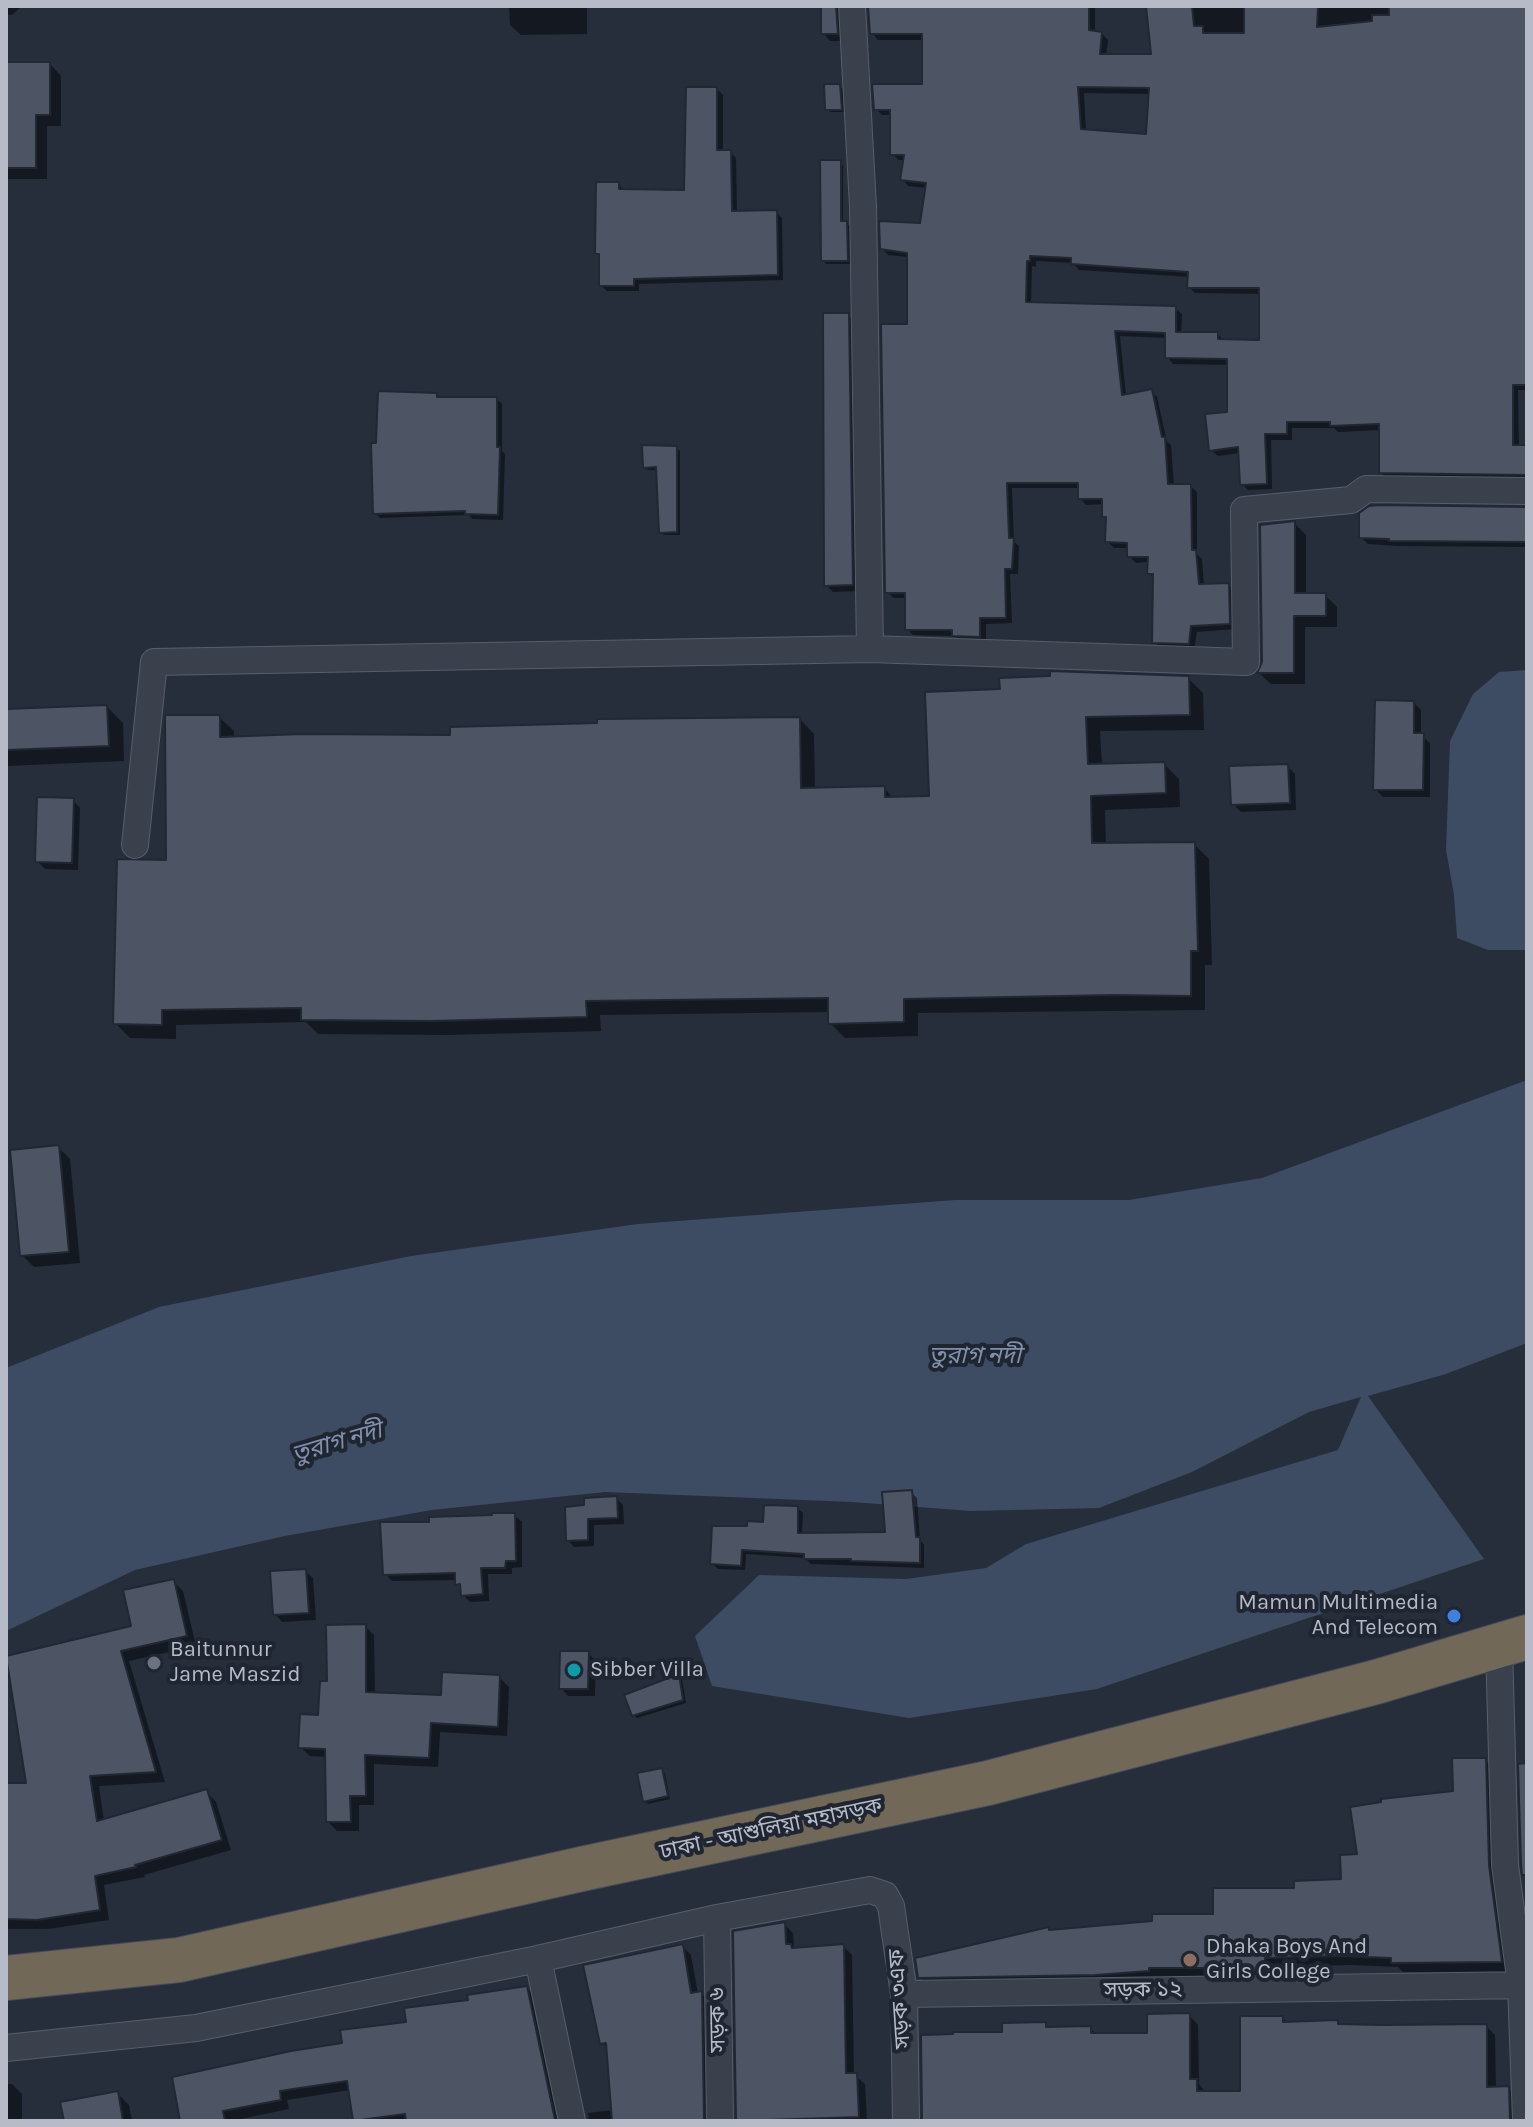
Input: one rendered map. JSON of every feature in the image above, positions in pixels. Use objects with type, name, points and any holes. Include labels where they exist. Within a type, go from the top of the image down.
[{"type":"highway","name":"ঢাকা - আশুলিয়া মহাসড়ক","points":[[6,1978],[179,1960],[586,1868],[988,1783],[1376,1682],[1513,1641]]},
{"type":"street","points":[[852,6],[863,206],[870,649]]},
{"type":"street","points":[[135,845],[154,662],[870,649],[1246,662],[1244,510],[1351,500],[1366,489],[1527,491]]},
{"type":"street","points":[[1513,1641],[1505,1865],[1524,1985],[1526,2121]]},
{"type":"street","name":"সড়ক ৩এফ","points":[[717,1918],[870,1890],[885,1895],[891,1906],[904,1994],[906,2121]]},
{"type":"street","points":[[6,2048],[196,2028],[538,1959],[717,1918]]},
{"type":"street","name":"সড়ক ৬","points":[[717,1918],[720,2121]]},
{"type":"street","points":[[538,1959],[572,2121]]},
{"type":"street","name":"সড়ক ১২","points":[[904,1994],[1524,1985]]},
{"type":"water","points":[[1527,670],[1527,950],[1488,950],[1457,938],[1446,850],[1450,741],[1473,694],[1499,672]]},
{"type":"water","name":"তুরাগ নদী","points":[[1527,1080],[1527,1343],[1446,1374],[1368,1396],[1484,1559],[1097,1689],[909,1718],[712,1686],[695,1636],[759,1575],[906,1579],[986,1568],[1026,1544],[1338,1450],[1361,1397],[1309,1412],[1192,1472],[1099,1508],[971,1511],[852,1502],[605,1492],[432,1510],[285,1536],[135,1570],[6,1631],[6,1368],[159,1307],[411,1256],[638,1224],[955,1200],[1129,1200],[1262,1178]]},
{"type":"building","points":[[821,6],[836,6],[838,34],[821,34]]},
{"type":"building","points":[[868,6],[1089,6],[1089,30],[1102,32],[1100,54],[1151,54],[1146,6],[1192,6],[1194,26],[1203,26],[1203,33],[1244,33],[1244,6],[1318,6],[1317,27],[1372,21],[1372,15],[1389,15],[1389,6],[1527,6],[1527,385],[1513,385],[1513,445],[1527,445],[1527,475],[1379,473],[1379,424],[1330,426],[1330,422],[1287,422],[1287,434],[1265,434],[1267,484],[1240,485],[1238,447],[1209,451],[1205,414],[1227,412],[1227,359],[1165,358],[1165,333],[1115,331],[1122,395],[1152,389],[1162,437],[1165,437],[1168,484],[1191,484],[1192,550],[1196,550],[1199,584],[1229,583],[1230,624],[1191,626],[1189,644],[1152,643],[1153,574],[1147,574],[1148,557],[1127,557],[1127,543],[1105,542],[1106,517],[1102,517],[1102,499],[1078,499],[1078,483],[1007,483],[1009,538],[1014,538],[1012,569],[1005,569],[1006,618],[980,618],[980,637],[952,636],[952,630],[905,630],[905,593],[885,593],[881,324],[907,324],[907,253],[880,249],[879,221],[920,223],[926,183],[900,180],[904,155],[890,155],[890,110],[874,110],[872,84],[922,84],[922,34],[870,34]],"holes":[[[1078,87],[1149,88],[1146,134],[1081,129]],[[1030,256],[1071,258],[1071,264],[1188,272],[1187,288],[1259,288],[1259,340],[1218,339],[1218,332],[1176,332],[1176,306],[1026,302],[1027,261],[1030,261]]]},
{"type":"building","points":[[6,62],[50,62],[50,115],[36,115],[36,168],[6,168]]},
{"type":"building","points":[[824,84],[840,84],[842,110],[825,110]]},
{"type":"building","points":[[686,87],[717,87],[717,150],[731,150],[732,211],[777,210],[778,275],[634,279],[634,286],[599,286],[599,254],[595,254],[596,182],[619,182],[619,189],[684,190]]},
{"type":"building","points":[[820,160],[841,160],[841,221],[847,221],[848,261],[821,261]]},
{"type":"building","points":[[823,313],[849,313],[853,585],[824,586]]},
{"type":"building","points":[[378,391],[437,393],[437,397],[497,397],[497,447],[500,447],[498,515],[465,514],[465,511],[373,514],[371,443],[376,443]]},
{"type":"building","points":[[642,445],[677,446],[677,532],[659,533],[656,467],[643,468]]},
{"type":"building","points":[[1369,506],[1527,507],[1527,542],[1359,538],[1359,513]]},
{"type":"building","points":[[1295,521],[1295,593],[1326,593],[1326,616],[1294,616],[1294,673],[1257,673],[1262,662],[1260,525]]},
{"type":"building","points":[[1050,671],[1189,676],[1190,715],[1086,717],[1088,764],[1165,762],[1166,793],[1091,796],[1092,843],[1195,842],[1198,951],[1191,951],[1191,996],[904,999],[904,1022],[828,1024],[828,998],[586,1001],[587,1017],[431,1021],[301,1020],[301,1008],[162,1010],[162,1025],[113,1024],[117,859],[166,860],[165,715],[220,715],[220,737],[450,735],[450,727],[597,723],[597,719],[800,717],[801,788],[885,786],[885,797],[929,796],[925,692],[1000,689],[999,678],[1050,676]]},
{"type":"building","points":[[1375,700],[1414,701],[1414,733],[1424,733],[1423,790],[1373,790]]},
{"type":"building","points":[[107,705],[109,746],[6,750],[6,709]]},
{"type":"building","points":[[1288,764],[1290,803],[1231,805],[1229,766]]},
{"type":"building","points":[[37,797],[74,798],[72,863],[35,862]]},
{"type":"building","points":[[59,1145],[69,1252],[20,1256],[10,1150]]},
{"type":"building","points":[[912,1490],[916,1537],[920,1537],[920,1563],[804,1559],[804,1554],[742,1550],[741,1566],[710,1564],[712,1526],[747,1526],[747,1521],[763,1522],[764,1505],[798,1506],[798,1533],[885,1532],[882,1492]]},
{"type":"building","points":[[617,1496],[618,1518],[588,1519],[588,1540],[566,1541],[565,1507],[584,1505],[584,1498]]},
{"type":"building","points":[[515,1513],[516,1561],[506,1561],[505,1568],[481,1568],[483,1594],[461,1596],[460,1584],[455,1585],[455,1573],[383,1575],[380,1522],[429,1522],[429,1517]]},
{"type":"building","points":[[306,1569],[309,1613],[273,1615],[270,1571]]},
{"type":"building","points":[[174,1579],[187,1636],[121,1651],[156,1772],[90,1776],[97,1821],[207,1789],[222,1840],[136,1867],[95,1876],[100,1910],[37,1920],[6,1919],[6,1783],[26,1783],[6,1656],[131,1626],[123,1590]]},
{"type":"building","points":[[366,1624],[366,1692],[441,1695],[442,1672],[500,1675],[498,1727],[431,1723],[429,1758],[365,1755],[366,1796],[350,1796],[351,1822],[326,1822],[325,1749],[298,1748],[300,1714],[318,1715],[320,1681],[327,1681],[326,1625]]},
{"type":"building","name":"Sibber Villa","points":[[560,1651],[589,1651],[588,1689],[559,1689]]},
{"type":"building","points":[[679,1674],[683,1700],[632,1716],[624,1695]]},
{"type":"building","points":[[1452,1758],[1486,1758],[1489,1865],[1502,1962],[1391,1963],[1391,1958],[1340,1956],[1265,1958],[1265,1972],[1149,1968],[1149,1971],[1095,1975],[918,1978],[915,1958],[1049,1927],[1049,1930],[1152,1921],[1152,1914],[1213,1914],[1213,1888],[1294,1888],[1294,1881],[1341,1879],[1340,1855],[1357,1854],[1350,1807],[1381,1802],[1381,1799],[1453,1791]]},
{"type":"building","points":[[1527,1763],[1527,1875],[1522,1875],[1518,1764]]},
{"type":"building","points":[[662,1768],[668,1796],[643,1802],[637,1773]]},
{"type":"building","points":[[785,1922],[786,1944],[791,1944],[792,1948],[844,1944],[846,2073],[857,2073],[859,2117],[736,2121],[733,1931]]},
{"type":"building","points":[[683,1944],[691,1993],[702,1991],[704,2121],[612,2121],[606,2043],[600,2044],[583,1965]]},
{"type":"building","points":[[527,1986],[555,2120],[406,2121],[405,2114],[353,2121],[347,2081],[280,2091],[281,2100],[223,2111],[225,2121],[180,2121],[172,2077],[342,2043],[340,2030],[406,2022],[404,2008],[468,2000],[467,1995]]},
{"type":"building","points":[[1190,2013],[1190,2079],[1197,2079],[1197,2091],[1240,2091],[1240,2016],[1283,2016],[1283,2022],[1338,2020],[1338,2024],[1487,2024],[1487,2087],[1509,2086],[1510,2121],[922,2121],[921,2035],[1002,2032],[1002,2023],[1046,2022],[1046,2027],[1091,2026],[1091,2033],[1147,2033],[1147,2014]]},
{"type":"building","points":[[118,2091],[123,2121],[64,2121],[60,2102]]},
{"type":"place","name":"Mamun Multimedia And Telecom","points":[[1454,1616]]},
{"type":"place","name":"Baitunnur Jame Maszid","points":[[154,1663]]},
{"type":"place","name":"Sibber Villa","points":[[574,1670]]},
{"type":"place","name":"Dhaka Boys And Girls College","points":[[1190,1960]]}]
